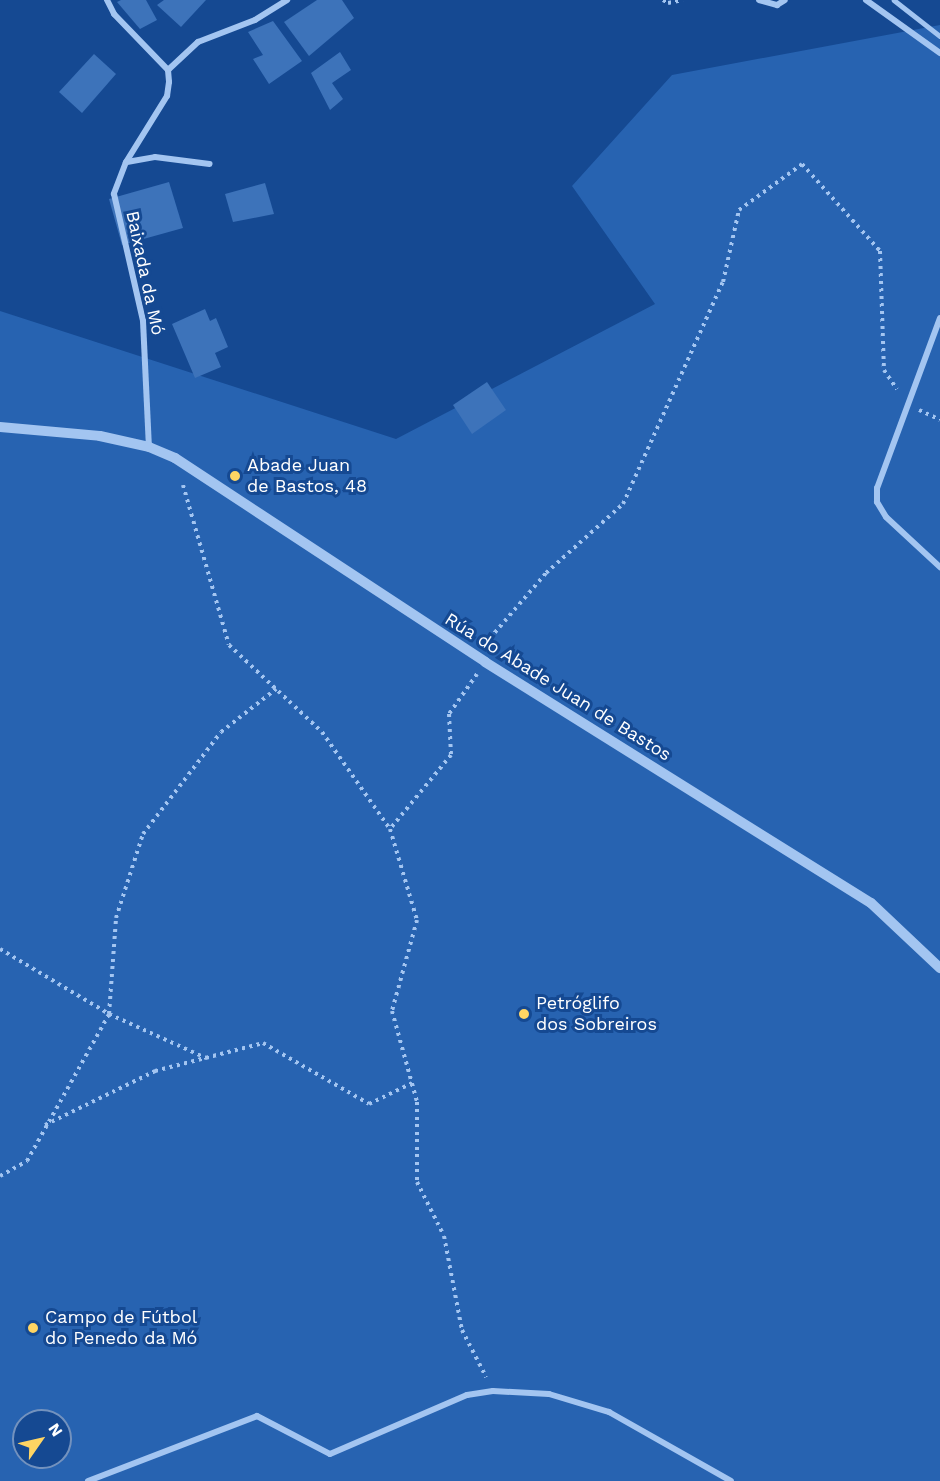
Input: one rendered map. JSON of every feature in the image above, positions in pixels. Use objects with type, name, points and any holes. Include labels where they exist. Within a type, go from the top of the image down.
[{"type":"street","points":[[107,0],[114,14],[168,69],[198,42],[255,20],[287,0]]},
{"type":"street","points":[[759,0],[777,5],[785,0]]},
{"type":"street","points":[[866,0],[940,53]]},
{"type":"street","name":"Baixada da Mó","points":[[149,447],[143,321],[114,194],[126,162],[167,96],[168,69]]},
{"type":"street","points":[[126,162],[155,157],[210,164]]},
{"type":"street","points":[[940,318],[880,476],[877,502],[900,531],[940,567]]},
{"type":"street","name":"Rúa do Abade Juan de Bastos","points":[[0,427],[67,431],[149,447],[175,458],[485,662],[871,903],[940,968]]},
{"type":"street","points":[[88,1481],[257,1416],[330,1454],[467,1395],[494,1391],[549,1394],[609,1412],[731,1481]]},
{"type":"lane","points":[[894,0],[940,36]]},
{"type":"path","points":[[663,0],[668,3],[682,0]]},
{"type":"path","points":[[476,655],[546,573],[623,504],[723,282],[739,210],[802,164],[880,251],[884,370],[908,405],[940,420]]},
{"type":"path","points":[[175,458],[229,645],[322,732],[390,829],[417,920],[392,1011],[417,1102],[417,1182],[444,1236],[462,1330],[494,1391]]},
{"type":"path","points":[[390,829],[451,755],[449,714],[485,662]]},
{"type":"path","points":[[0,1176],[27,1161],[45,1125],[109,1014],[116,918],[143,834],[221,732],[276,689]]},
{"type":"path","points":[[0,949],[109,1014],[206,1058]]},
{"type":"path","points":[[45,1125],[154,1071],[263,1043],[369,1104],[412,1083]]},
{"type":"shaded area","points":[[940,25],[940,1481],[0,1481],[0,311],[396,439],[655,304],[572,186],[672,75]]},
{"type":"building","points":[[146,0],[157,20],[140,29],[117,2]]},
{"type":"building","points":[[164,0],[206,0],[181,27],[157,5]]},
{"type":"building","points":[[317,0],[342,0],[354,18],[309,56],[284,22]]},
{"type":"building","points":[[273,21],[302,61],[269,84],[253,59],[263,55],[248,32]]},
{"type":"building","points":[[340,52],[351,70],[332,83],[343,99],[330,110],[311,73]]},
{"type":"building","points":[[94,54],[116,74],[82,113],[59,92]]},
{"type":"building","points":[[169,182],[183,228],[122,245],[109,199]]},
{"type":"building","points":[[265,183],[274,214],[233,222],[225,194]]},
{"type":"building","points":[[205,309],[210,321],[216,318],[228,347],[215,353],[221,367],[195,378],[172,324]]},
{"type":"building","points":[[487,382],[506,410],[472,434],[453,405]]},
{"type":"place","name":"Abade Juan de Bastos, 48","points":[[235,476]]},
{"type":"place","name":"Petróglifo dos Sobreiros","points":[[524,1014]]},
{"type":"place","name":"Campo de Fútbol do Penedo da Mó","points":[[33,1328]]}]
